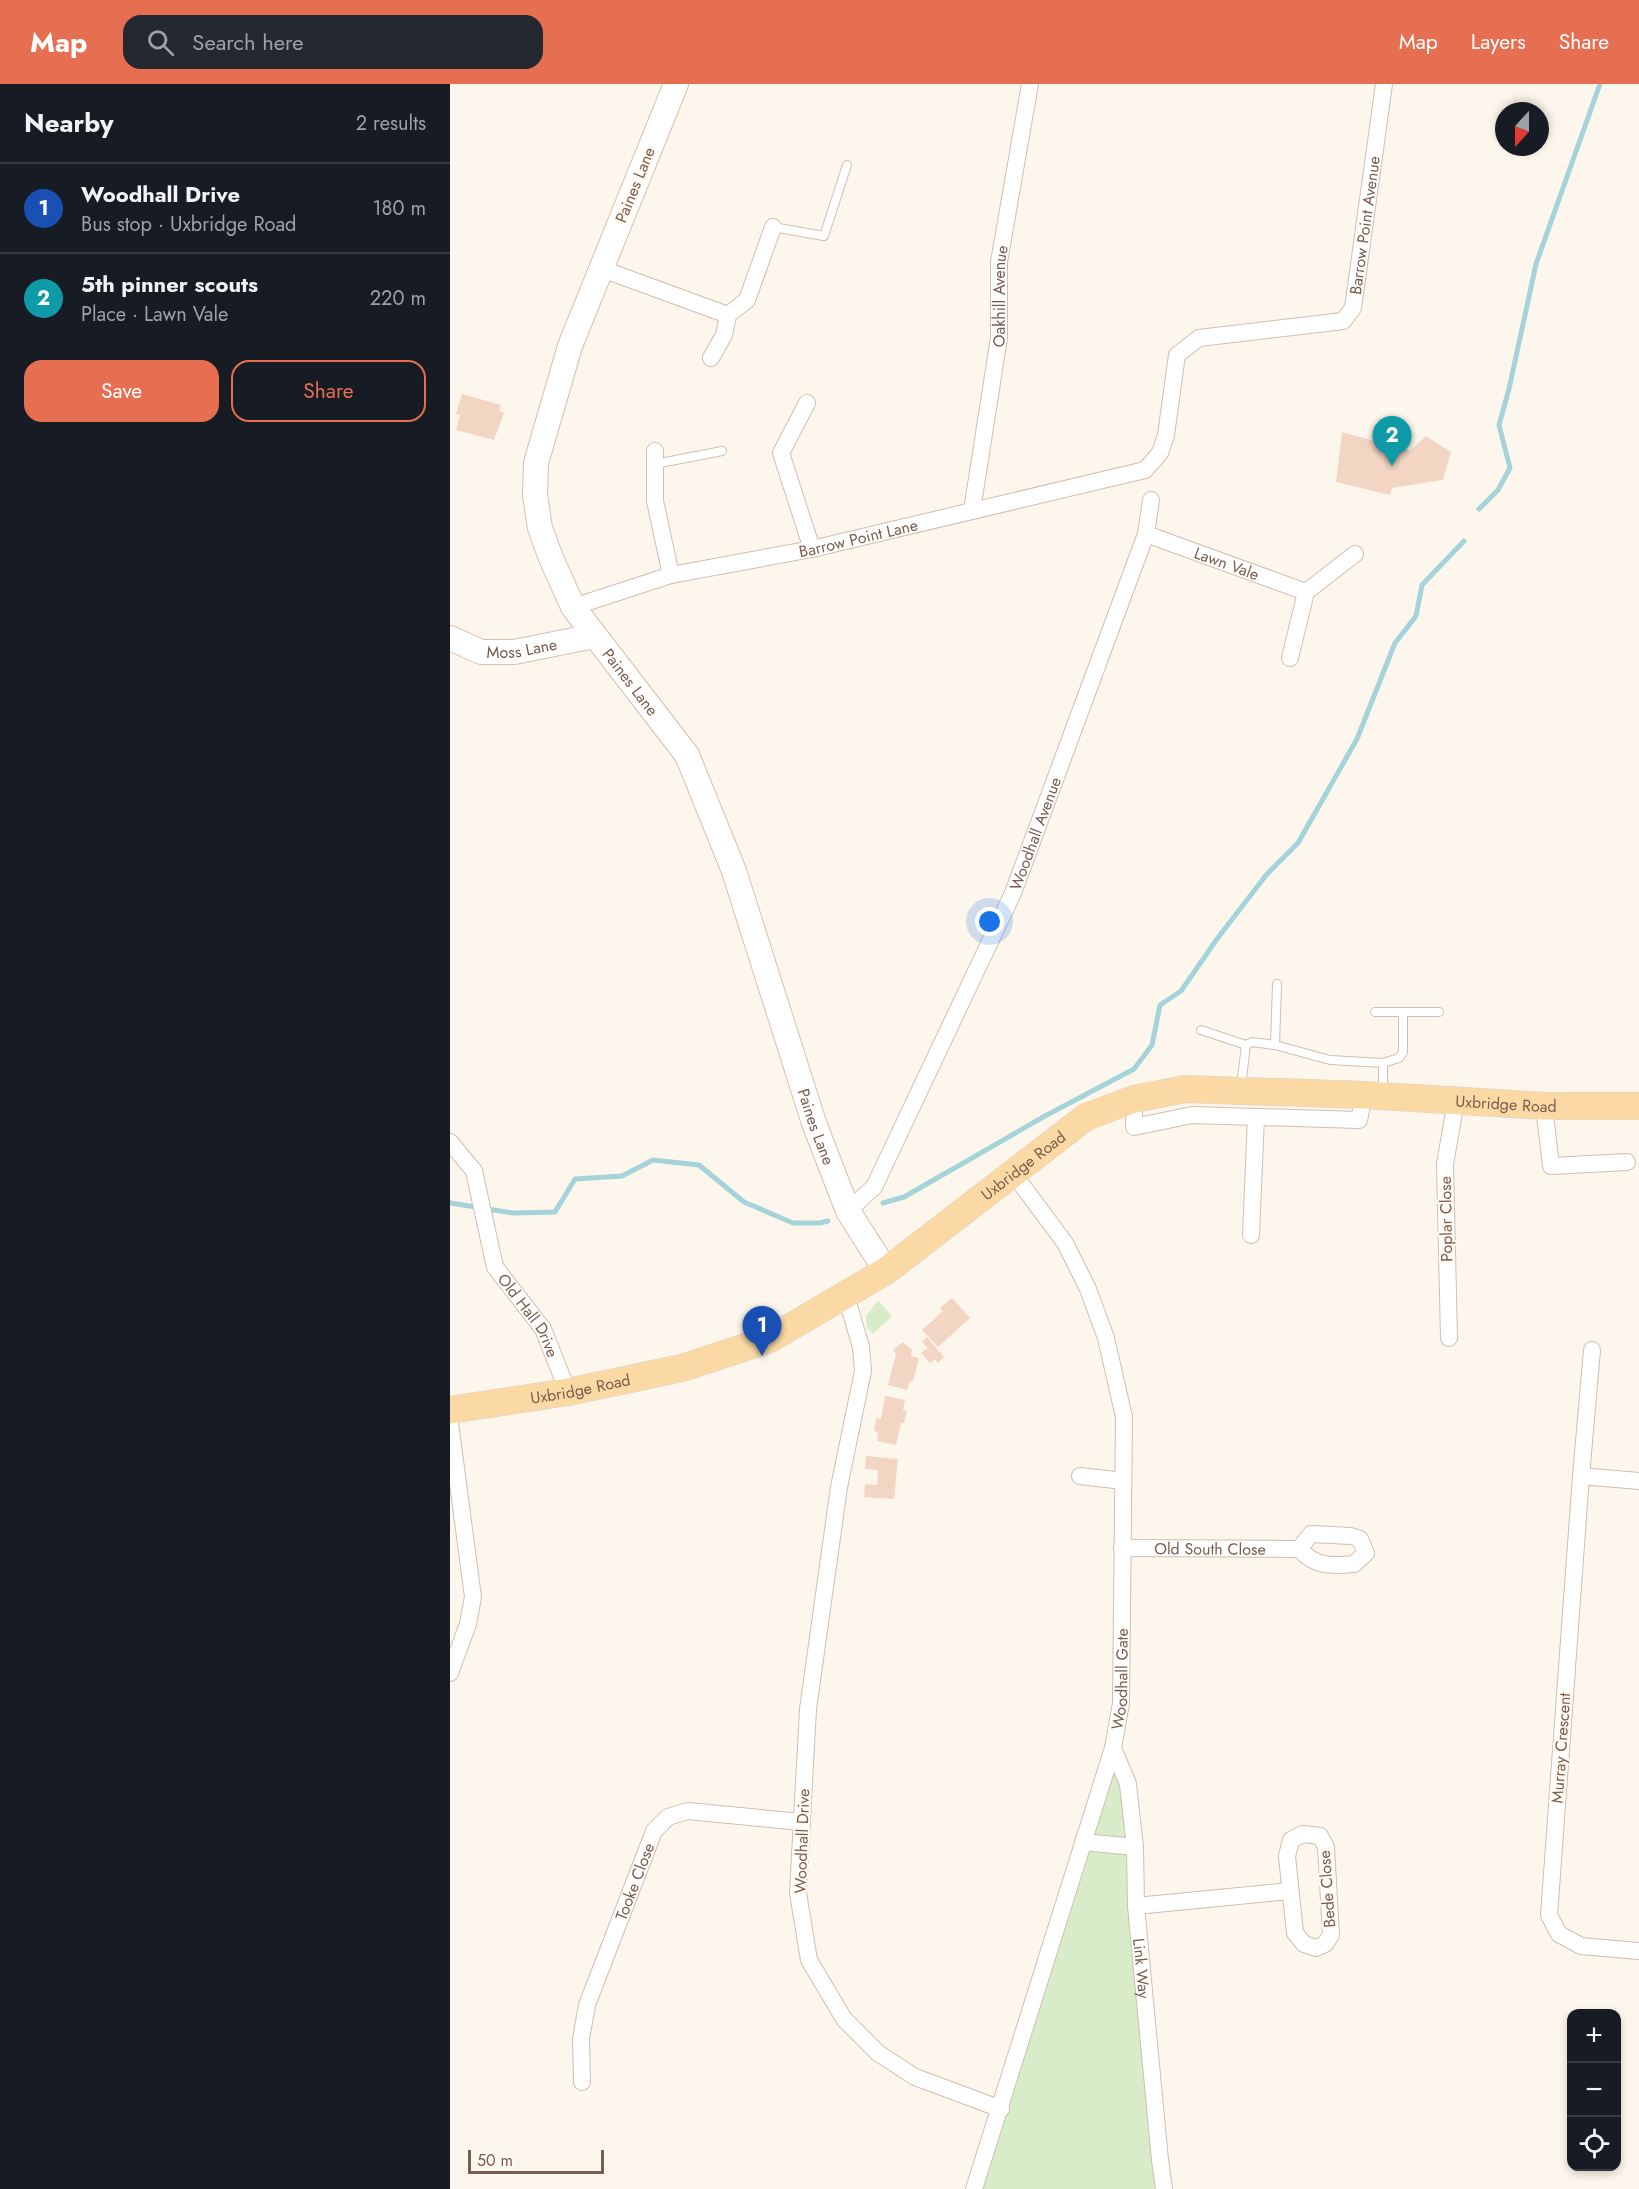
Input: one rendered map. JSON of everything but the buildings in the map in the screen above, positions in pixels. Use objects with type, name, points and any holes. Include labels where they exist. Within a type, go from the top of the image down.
[{"type":"main road","name":"Uxbridge Road","points":[[450,1410],[568,1392],[682,1368],[770,1339],[886,1271],[1086,1117],[1134,1100],[1185,1089],[1373,1096],[1544,1106],[1639,1106]]},
{"type":"street","name":"Paines Lane","points":[[676,84],[570,346],[536,463],[535,495],[540,528],[573,607],[687,755],[734,871],[812,1119],[848,1211],[886,1271]]},
{"type":"street","name":"Oakhill Avenue","points":[[972,510],[999,338],[999,262],[1030,84]]},
{"type":"street","name":"Barrow Point Avenue","points":[[1145,470],[1160,453],[1166,435],[1177,355],[1184,349],[1199,338],[1343,321],[1353,308],[1384,84]]},
{"type":"street","points":[[711,358],[724,335],[728,315],[747,300],[773,227]]},
{"type":"street","points":[[602,269],[728,315]]},
{"type":"street","points":[[807,403],[781,453],[813,549]]},
{"type":"street","points":[[655,458],[655,501],[671,575]]},
{"type":"street","name":"Barrow Point Lane","points":[[573,607],[671,575],[813,549],[1145,470]]},
{"type":"street","name":"Woodhall Avenue","points":[[848,1211],[874,1187],[1013,893],[1146,534],[1151,500]]},
{"type":"street","name":"Lawn Vale","points":[[1146,534],[1306,592]]},
{"type":"street","points":[[1290,658],[1306,592],[1355,554]]},
{"type":"street","name":"Moss Lane","points":[[450,638],[481,652],[514,652],[594,636]]},
{"type":"street","points":[[1134,1100],[1134,1127],[1192,1115],[1359,1120],[1373,1096]]},
{"type":"street","name":"Poplar Close","points":[[1449,1338],[1445,1164],[1456,1101]]},
{"type":"street","points":[[1544,1106],[1551,1166],[1627,1162]]},
{"type":"street","points":[[1251,1235],[1256,1117]]},
{"type":"street","name":"Old Hall Drive","points":[[450,1142],[474,1171],[495,1267],[543,1329],[568,1392]]},
{"type":"street","name":"Woodhall Gate","points":[[974,2189],[1113,1748],[1120,1703],[1124,1417],[1106,1338],[1088,1289],[1065,1243],[1013,1173]]},
{"type":"street","name":"Woodhall Drive","points":[[846,1296],[861,1347],[863,1371],[840,1487],[808,1709],[798,1893],[809,1960],[844,2019],[878,2053],[915,2078],[1001,2109]]},
{"type":"street","name":"Murray Crescent","points":[[1592,1350],[1549,1914],[1559,1934],[1581,1946],[1639,1951]]},
{"type":"street","points":[[450,1423],[473,1597],[468,1624],[450,1673]]},
{"type":"street","points":[[1080,1476],[1123,1480]]},
{"type":"street","points":[[1581,1476],[1639,1481]]},
{"type":"street","name":"Old South Close","points":[[1122,1548],[1299,1549]]},
{"type":"street","name":"Link Way","points":[[1113,1748],[1128,1784],[1136,1847],[1136,1906],[1164,2189]]},
{"type":"street","name":"Tooke Close","points":[[582,2082],[581,2039],[587,2005],[654,1831],[668,1817],[688,1811],[801,1822]]},
{"type":"street","name":"Bede Close","points":[[1303,1834],[1320,1836],[1326,1847],[1331,1935],[1325,1944],[1316,1948],[1304,1944],[1295,1933],[1290,1891],[1287,1856],[1291,1840],[1303,1834]]},
{"type":"street","points":[[1083,1842],[1136,1847]]},
{"type":"street","points":[[1136,1906],[1290,1891]]},
{"type":"lane","points":[[773,227],[824,236],[847,165]]},
{"type":"lane","points":[[655,458],[722,451]]},
{"type":"lane","points":[[1275,1045],[1277,984]]},
{"type":"lane","points":[[1375,1012],[1439,1012]]},
{"type":"lane","points":[[1241,1090],[1246,1045],[1252,1041],[1330,1060],[1383,1064],[1399,1058],[1402,1052],[1403,1013]]},
{"type":"lane","points":[[1201,1030],[1246,1045]]},
{"type":"lane","points":[[1373,1096],[1383,1064]]},
{"type":"green space","points":[[878,1300],[892,1316],[873,1334],[867,1328],[866,1316]]},
{"type":"green space","points":[[1113,1748],[1128,1784],[1164,2189],[974,2189]]},
{"type":"waterway","points":[[1479,509],[1498,490],[1510,468],[1499,425],[1536,264],[1600,84]]},
{"type":"waterway","points":[[883,1203],[904,1197],[1045,1116],[1134,1069],[1152,1045],[1160,1005],[1181,991],[1267,874],[1298,843],[1357,739],[1395,643],[1416,616],[1422,585],[1464,541]]},
{"type":"waterway","points":[[487,1209],[513,1213],[555,1212],[575,1179],[622,1176],[653,1160],[699,1165],[744,1202],[793,1223],[828,1221]]},
{"type":"waterway","points":[[450,1203],[476,1207]]},
{"type":"place","name":"5th pinner scouts","points":[[1392,466]]},
{"type":"place","name":"Woodhall Drive","points":[[762,1356]]}]
